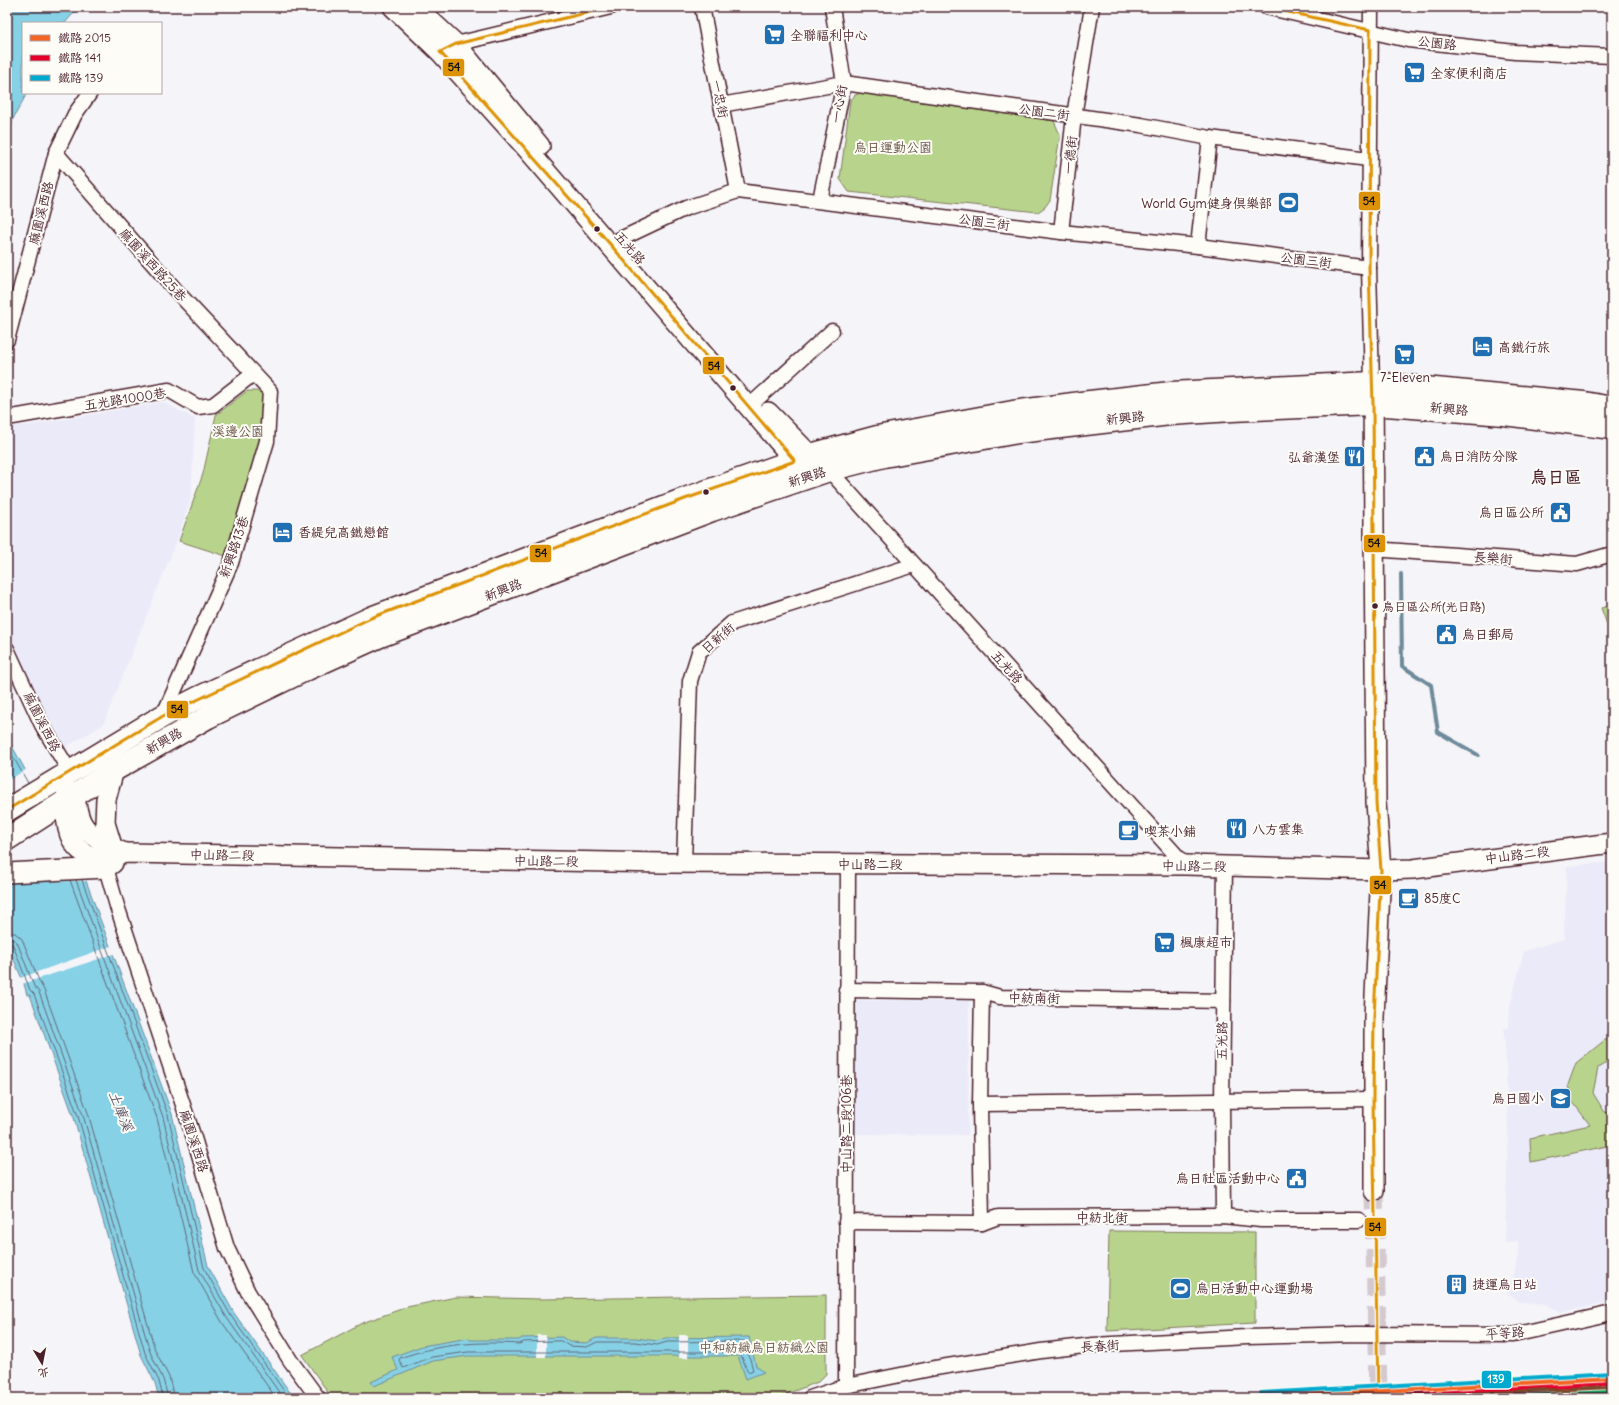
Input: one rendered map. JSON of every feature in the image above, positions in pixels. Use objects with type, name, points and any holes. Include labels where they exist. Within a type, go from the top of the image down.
[{"type":"main road","name":"新興路","points":[[7,810],[50,782],[70,772],[163,716],[198,698],[371,618],[685,499],[802,458],[877,437],[1021,411],[1171,393],[1373,393],[1584,403],[1612,408]]},
{"type":"main road","name":"新興路","points":[[7,839],[114,770],[208,716],[380,636],[712,510],[830,470],[884,456],[1018,432],[1085,422],[1373,393],[1504,414],[1612,428]]},
{"type":"street","name":"五光路","points":[[393,7],[448,48]]},
{"type":"street","name":"五光路","points":[[416,7],[448,48],[802,458]]},
{"type":"street","points":[[448,48],[610,7]]},
{"type":"street","name":"一忠街","points":[[702,7],[738,191]]},
{"type":"street","name":"一心街","points":[[820,200],[844,83],[832,7]]},
{"type":"street","name":"一德街","points":[[1061,232],[1074,116],[1092,7]]},
{"type":"street","name":"公園路","points":[[1266,7],[1408,40],[1514,52],[1612,56]]},
{"type":"street","points":[[1371,7],[1368,159],[1369,268],[1373,393],[1376,802],[1381,870],[1374,1017],[1374,1191]]},
{"type":"street","name":"公園二街","points":[[721,105],[844,83],[1074,116],[1141,124],[1210,138],[1368,159]]},
{"type":"street","name":"麻園溪西路","points":[[7,340],[56,154],[75,114],[89,94]]},
{"type":"street","points":[[1198,246],[1210,138]]},
{"type":"street","name":"麻園溪西路25巷","points":[[56,154],[169,283],[253,374]]},
{"type":"street","name":"公園三街","points":[[615,241],[686,208],[738,191],[820,200],[1061,232],[1198,246],[1369,268]]},
{"type":"street","name":"五光路","points":[[615,241],[756,400],[802,458]]},
{"type":"street","points":[[756,400],[832,331]]},
{"type":"street","name":"五光路1000巷","points":[[7,418],[169,390],[198,407],[213,405],[253,374]]},
{"type":"street","name":"新興路13巷","points":[[163,716],[231,563],[267,441],[270,391],[253,374]]},
{"type":"street","points":[[802,458],[830,470]]},
{"type":"street","name":"五光路","points":[[830,470],[1185,865]]},
{"type":"street","name":"長樂街","points":[[1373,549],[1577,564],[1612,554]]},
{"type":"street","name":"日新街","points":[[684,863],[690,681],[699,652],[732,623],[914,565]]},
{"type":"street","name":"麻園溪西路","points":[[7,649],[42,725],[70,772]]},
{"type":"street","points":[[7,874],[106,868],[120,851],[105,823],[106,799],[114,770]]},
{"type":"street","name":"中山路二段","points":[[70,772],[67,801],[68,833],[77,847],[92,856],[120,851],[684,863],[1185,865],[1381,870],[1413,869],[1612,843]]},
{"type":"street","name":"中山路二段106巷","points":[[846,1386],[846,990],[848,863]]},
{"type":"street","name":"五光路","points":[[1223,1216],[1222,1102],[1225,866]]},
{"type":"street","name":"麻園溪西路","points":[[106,868],[116,906],[194,1138],[227,1248],[248,1292],[290,1360],[318,1398]]},
{"type":"street","name":"中紡南街","points":[[846,990],[982,992],[1000,997],[1223,1001]]},
{"type":"street","points":[[982,992],[980,1104],[982,1223]]},
{"type":"street","points":[[980,1104],[1373,1099]]},
{"type":"street","name":"中紡北街","points":[[846,1222],[982,1223],[998,1216],[1223,1216],[1261,1220],[1358,1220]]},
{"type":"street","name":"平等路","points":[[1395,1334],[1513,1336],[1612,1313]]},
{"type":"street","name":"長春街","points":[[810,1398],[846,1386],[951,1366],[1094,1345],[1254,1337],[1395,1334]]},
{"type":"shaded area","points":[[163,402],[195,419],[191,497],[178,537],[103,725],[62,749],[15,647],[7,614],[7,427],[30,425]]},
{"type":"shaded area","name":"烏日國小","points":[[1612,862],[1612,1302],[1561,1312],[1546,1304],[1519,1302],[1507,1292],[1519,1256],[1518,1241],[1505,1242],[1508,1135],[1504,1029],[1509,1027],[1510,1006],[1524,951],[1564,939],[1567,866]]},
{"type":"shaded area","points":[[855,1000],[969,1001],[968,1135],[854,1134]]},
{"type":"green space","name":"烏日運動公園","points":[[861,93],[1054,121],[1060,135],[1050,200],[1045,207],[1038,212],[849,192],[840,179],[850,101],[855,95]]},
{"type":"green space","name":"溪邊公園","points":[[247,391],[256,391],[264,394],[264,431],[226,556],[179,541],[203,474],[216,415]]},
{"type":"green space","points":[[1612,605],[1612,638],[1601,608]]},
{"type":"green space","points":[[1612,1039],[1612,1059],[1598,1068],[1593,1093],[1604,1111],[1612,1116],[1612,1145],[1531,1162],[1530,1138],[1590,1125],[1572,1101],[1568,1085],[1576,1063],[1605,1040]]},
{"type":"green space","name":"烏日活動中心運動場","points":[[1109,1231],[1255,1232],[1255,1323],[1107,1331]]},
{"type":"green space","name":"中和紡織烏日紡織公園","points":[[826,1295],[826,1374],[818,1382],[776,1398],[474,1398],[458,1394],[450,1398],[332,1398],[302,1355],[362,1323],[407,1307],[456,1297],[542,1299]]},
{"type":"water","points":[[7,7],[79,7],[66,22],[22,22],[22,94],[26,94],[13,119],[7,148]]},
{"type":"water","name":"土庫溪","points":[[7,737],[85,878],[172,1114],[208,1266],[234,1313],[294,1398],[159,1398],[155,1383],[141,1355],[74,1118],[30,995],[27,995],[7,943]]},
{"type":"water","points":[[562,1337],[569,1342],[587,1343],[596,1338],[636,1338],[657,1341],[665,1338],[749,1337],[756,1366],[764,1372],[746,1379],[738,1356],[468,1356],[433,1361],[374,1386],[371,1382],[398,1370],[392,1357],[422,1346],[469,1338],[470,1340],[519,1340],[522,1338]]},
{"type":"pier","points":[[27,769],[71,848],[87,881],[7,882],[7,781]]},
{"type":"pier","points":[[111,946],[114,954],[22,984],[20,978]]},
{"type":"pier","points":[[537,1335],[546,1335],[546,1357],[537,1357]]},
{"type":"pier","points":[[679,1335],[688,1335],[688,1358],[679,1358]]},
{"type":"waterway","points":[[1401,574],[1402,666],[1431,685],[1438,732],[1478,755]]},
{"type":"tunnel","points":[[1374,1191],[1378,1398]]},
{"type":"rail line","name":"139","points":[[1261,1393],[1612,1373]]},
{"type":"rail line","name":"2015","points":[[1261,1398],[1612,1378]]},
{"type":"rail line","name":"141","points":[[1349,1398],[1612,1383]]},
{"type":"transit line","name":"54","points":[[7,810],[163,716],[371,618],[685,499],[795,461],[610,244],[440,52],[456,44],[611,7]]},
{"type":"transit line","name":"54","points":[[1266,7],[1370,30]]},
{"type":"transit line","name":"54","points":[[1370,30],[1369,268],[1373,404],[1376,802],[1381,870],[1374,1017],[1373,1099],[1378,1398]]},
{"type":"transit line","points":[[1384,1398],[1612,1387]]},
{"type":"transit line","points":[[1488,1398],[1612,1392]]},
{"type":"place","name":"全聯福利中心","points":[[775,35]]},
{"type":"place","name":"全家便利商店","points":[[1414,73]]},
{"type":"place","name":"World Gym健身俱樂部","points":[[1288,203]]},
{"type":"place","name":"高鐵行旅","points":[[1483,347]]},
{"type":"place","name":"7-Eleven","points":[[1405,355]]},
{"type":"place","name":"烏日消防分隊","points":[[1424,456]]},
{"type":"place","name":"弘爺漢堡","points":[[1355,457]]},
{"type":"place","name":"烏日區公所","points":[[1560,512]]},
{"type":"place","name":"香緹兒高鐵戀館","points":[[282,532]]},
{"type":"place","name":"烏日區公所(光日路)","points":[[1375,606]]},
{"type":"place","name":"烏日郵局","points":[[1446,634]]},
{"type":"place","name":"八方雲集","points":[[1236,829]]},
{"type":"place","name":"喫茶小鋪","points":[[1128,831]]},
{"type":"place","name":"85度C","points":[[1408,898]]},
{"type":"place","name":"楓康超市","points":[[1164,942]]},
{"type":"place","name":"烏日國小","points":[[1560,1098]]},
{"type":"place","name":"烏日社區活動中心","points":[[1296,1178]]},
{"type":"place","name":"捷運烏日站","points":[[1457,1284]]},
{"type":"place","name":"烏日活動中心運動場","points":[[1181,1288]]},
{"type":"district","name":"烏日區","points":[[1556,477]]}]
